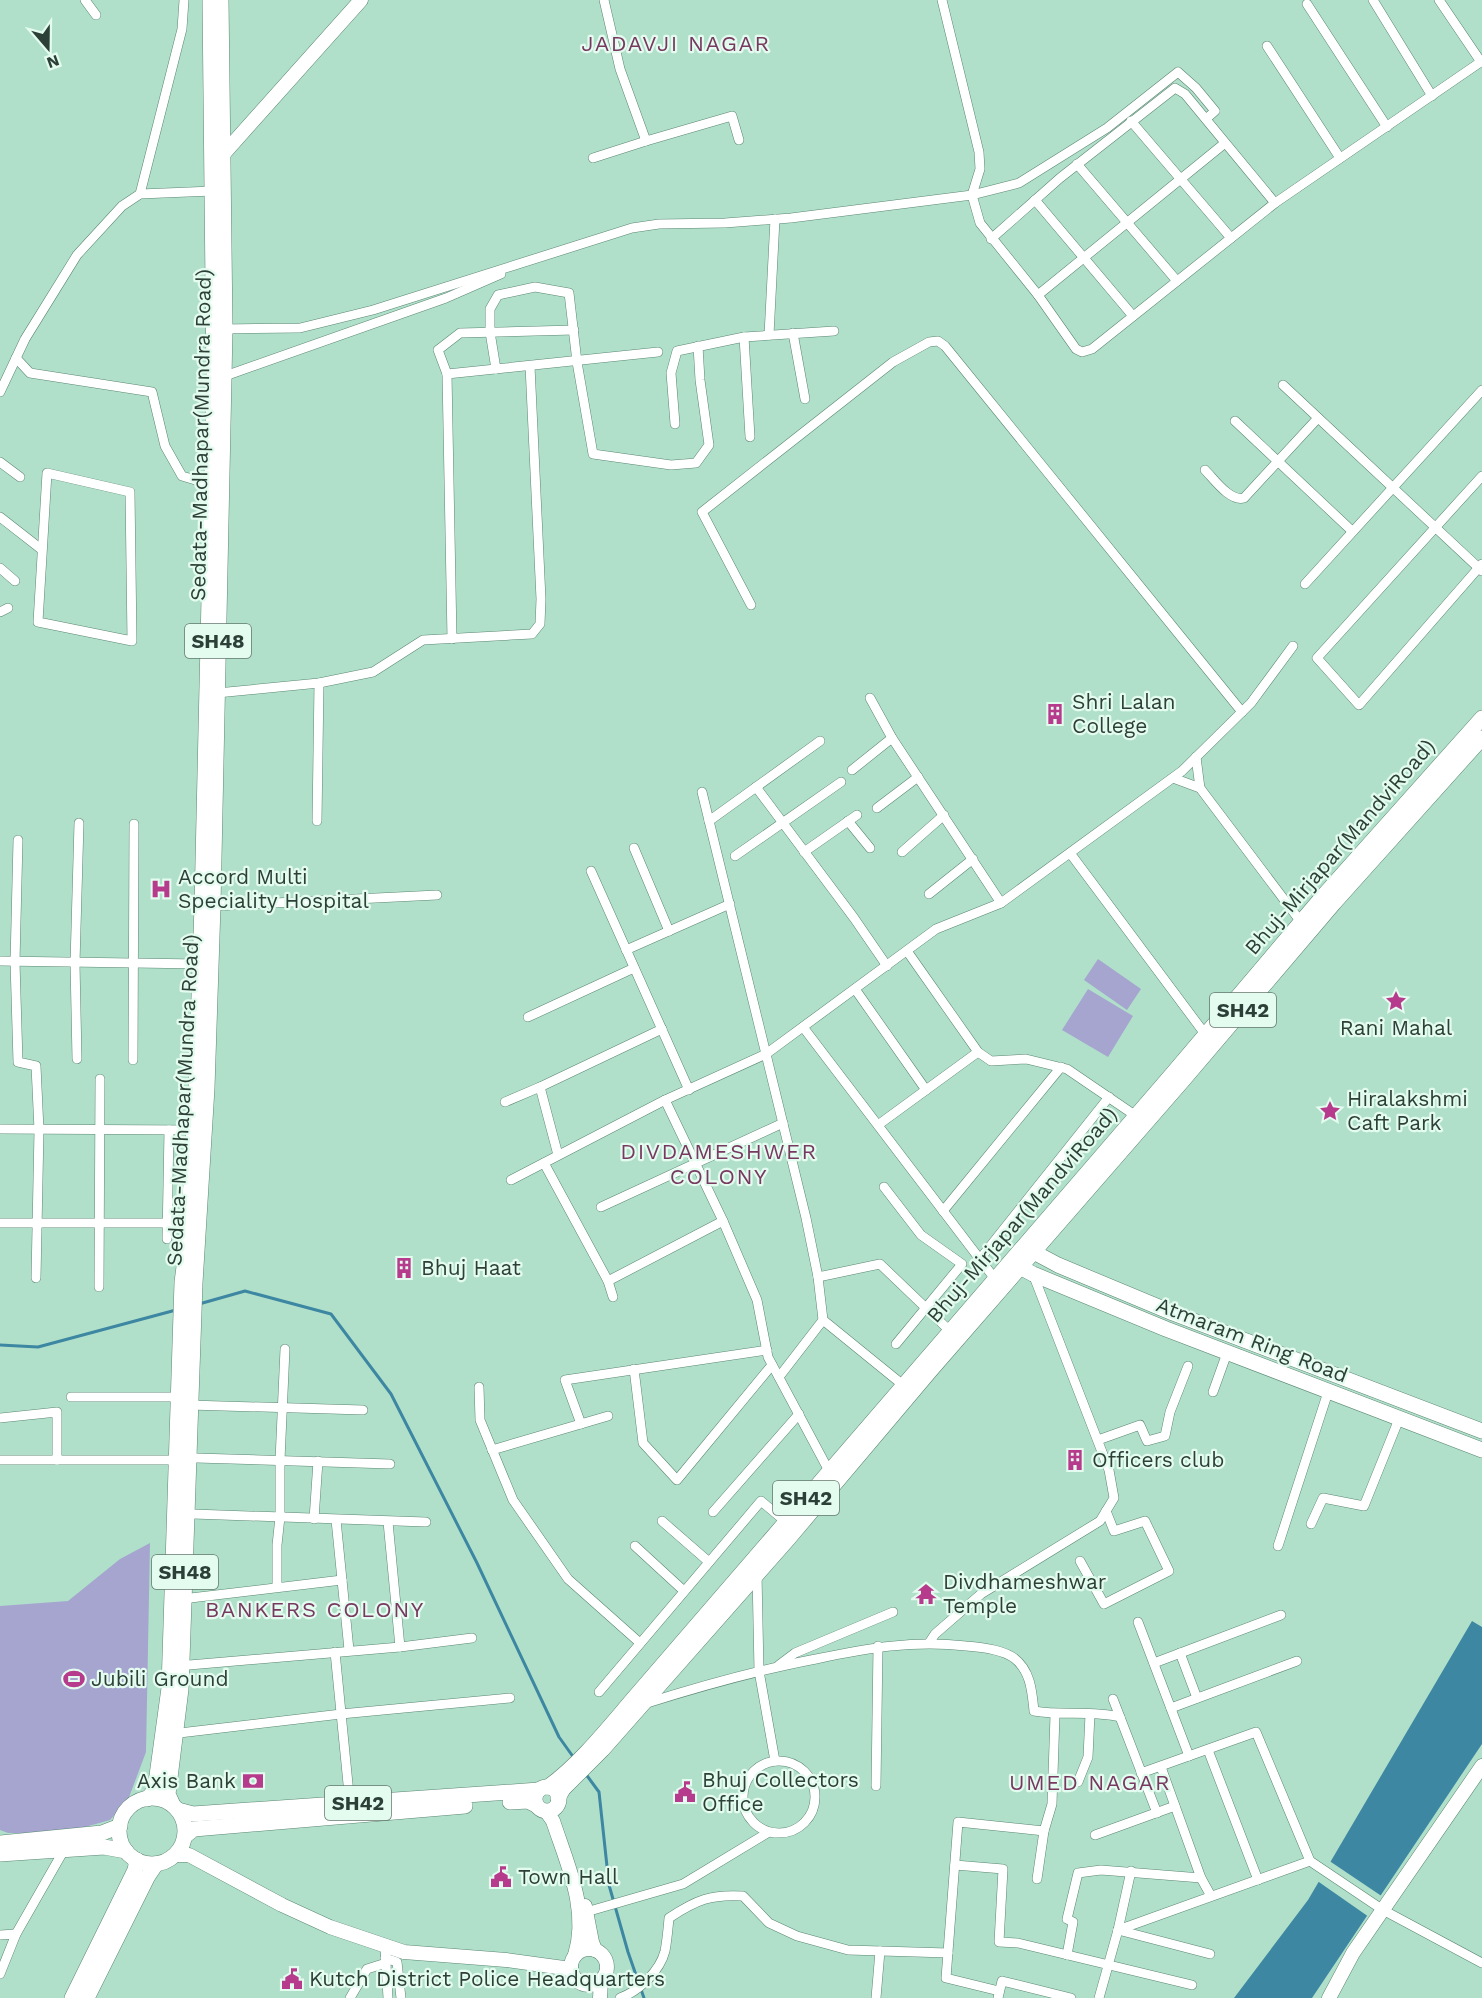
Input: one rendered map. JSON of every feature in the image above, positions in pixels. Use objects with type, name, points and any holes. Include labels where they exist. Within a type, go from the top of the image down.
[{"type":"main road","name":"Sedata-Madhapar(Mundra Road)","points":[[189,1282],[207,1088],[225,375],[219,329],[213,191],[218,159],[210,0]]},
{"type":"main road","name":"Sedata-Madhapar(Mundra Road)","points":[[175,1808],[168,1794],[170,1688],[179,1599],[183,1402],[200,964],[212,485],[219,329],[218,159],[221,0]]},
{"type":"main road","name":"Bhuj-Mirjapar(MandviRoad)","points":[[600,1745],[643,1704],[1021,1268],[1029,1249],[1136,1116],[1301,922],[1482,718]]},
{"type":"main road","name":"Bhuj-Mirjapar(MandviRoad)","points":[[1029,1249],[1482,738]]},
{"type":"main road","name":"Atmaram Ring Road","points":[[1029,1249],[1058,1265],[1173,1313],[1482,1431]]},
{"type":"main road","name":"Bhuj-Mirjapar(MandviRoad)","points":[[600,1745],[786,1522],[995,1279],[1021,1268]]},
{"type":"main road","name":"Atmaram Ring Road","points":[[1021,1268],[1227,1353],[1482,1450]]},
{"type":"main road","name":"Sedata-Madhapar(Mundra Road)","points":[[179,1599],[177,1460],[183,1402]]},
{"type":"main road","name":"Sedata-Madhapar(Mundra Road)","points":[[147,1798],[155,1790],[169,1734]]},
{"type":"main road","name":"SH42","points":[[183,1847],[194,1829],[528,1801],[550,1796],[600,1745]]},
{"type":"main road","name":"SH42","points":[[175,1808],[193,1815],[550,1796]]},
{"type":"main road","points":[[0,1854],[104,1847],[131,1856],[142,1863],[156,1864],[170,1859],[183,1847],[184,1822],[175,1808],[160,1799],[147,1798],[134,1804],[124,1814],[120,1826],[120,1840],[131,1856],[135,1870],[72,1998]]},
{"type":"main road","points":[[0,1843],[102,1833],[120,1826]]},
{"type":"main road","points":[[87,1998],[156,1864]]},
{"type":"street","points":[[85,0],[96,15]]},
{"type":"street","points":[[140,194],[180,39],[184,0]]},
{"type":"street","points":[[218,159],[361,0]]},
{"type":"street","points":[[604,0],[620,69],[646,141]]},
{"type":"street","points":[[942,0],[979,152],[980,169],[972,195],[980,223],[1038,295],[1076,349],[1082,352],[1092,349],[1275,203],[1482,62],[1439,0]]},
{"type":"street","points":[[1373,0],[1432,96]]},
{"type":"street","points":[[1307,4],[1387,127]]},
{"type":"street","points":[[1267,46],[1340,158]]},
{"type":"street","points":[[219,329],[300,328],[373,310],[632,228],[659,224],[725,223],[776,219],[972,195],[1019,183],[1107,128],[1178,72],[1196,88],[1215,111],[1206,119]]},
{"type":"street","points":[[992,239],[1077,164],[1175,88],[1185,94],[1275,203]]},
{"type":"street","points":[[593,158],[732,116],[739,140]]},
{"type":"street","points":[[1131,122],[1231,238]]},
{"type":"street","points":[[1038,295],[1225,143]]},
{"type":"street","points":[[1077,164],[1177,281]]},
{"type":"street","points":[[0,392],[25,339],[77,255],[122,206],[140,194],[213,191]]},
{"type":"street","points":[[1035,200],[1133,316]]},
{"type":"street","points":[[770,335],[776,219]]},
{"type":"street","points":[[225,375],[446,298],[557,251]]},
{"type":"street","points":[[496,369],[490,332],[490,309],[498,296],[535,287],[569,293],[577,362],[593,454],[662,464],[696,463],[709,445],[698,346]]},
{"type":"street","points":[[452,639],[447,374],[438,350],[460,333],[574,330]]},
{"type":"street","points":[[675,424],[671,373],[677,351],[744,337],[834,331]]},
{"type":"street","points":[[793,333],[805,399]]},
{"type":"street","points":[[744,337],[750,437]]},
{"type":"street","points":[[751,605],[702,512],[893,362],[929,342],[938,340],[1040,461],[1242,712]]},
{"type":"street","points":[[447,374],[658,352]]},
{"type":"street","points":[[16,358],[30,373],[152,392],[165,446],[182,476],[212,485]]},
{"type":"street","points":[[218,693],[320,683],[373,672],[423,640],[532,634],[540,624],[541,599],[530,366]]},
{"type":"street","points":[[1283,385],[1436,527],[1481,567],[1359,705],[1317,658],[1436,527],[1482,476]]},
{"type":"street","points":[[1305,584],[1482,390]]},
{"type":"street","points":[[1205,470],[1233,497],[1244,498],[1318,418]]},
{"type":"street","points":[[1235,421],[1352,531]]},
{"type":"street","points":[[0,462],[20,477]]},
{"type":"street","points":[[47,473],[130,492],[132,641],[38,622],[42,549],[47,473]]},
{"type":"street","points":[[0,517],[42,549]]},
{"type":"street","points":[[0,568],[15,581]]},
{"type":"street","points":[[511,1180],[665,1100],[766,1054],[936,929],[1001,903],[1173,778],[1251,703],[1293,646]]},
{"type":"street","points":[[317,821],[320,683]]},
{"type":"street","points":[[870,698],[892,738],[1001,903]]},
{"type":"street","points":[[852,770],[892,738]]},
{"type":"street","points":[[709,821],[820,741]]},
{"type":"street","points":[[1196,757],[1200,788],[1301,922]]},
{"type":"street","points":[[877,808],[918,777]]},
{"type":"street","points":[[1173,778],[1200,788]]},
{"type":"street","points":[[735,856],[841,782]]},
{"type":"street","points":[[756,788],[854,918],[886,966]]},
{"type":"street","points":[[702,792],[806,1218],[818,1277],[823,1320],[903,1385]]},
{"type":"street","points":[[804,852],[857,815]]},
{"type":"street","points":[[902,852],[944,815]]},
{"type":"street","points":[[848,821],[870,848]]},
{"type":"street","points":[[77,1059],[75,963],[79,823]]},
{"type":"street","points":[[133,1060],[134,825]]},
{"type":"street","points":[[18,840],[15,962],[18,1062],[36,1066],[39,1130],[36,1278]]},
{"type":"street","points":[[634,848],[669,931]]},
{"type":"street","points":[[1070,853],[1205,1034]]},
{"type":"street","points":[[929,894],[973,859]]},
{"type":"street","points":[[591,870],[689,1090]]},
{"type":"street","points":[[213,906],[437,895]]},
{"type":"street","points":[[626,951],[729,904]]},
{"type":"street","points":[[907,951],[978,1052],[991,1061],[1026,1059],[1066,1069],[1136,1116]]},
{"type":"street","points":[[0,961],[200,964]]},
{"type":"street","points":[[528,1017],[634,968]]},
{"type":"street","points":[[855,989],[926,1090]]},
{"type":"street","points":[[803,1027],[995,1279]]},
{"type":"street","points":[[505,1102],[662,1029]]},
{"type":"street","points":[[878,1125],[978,1052]]},
{"type":"street","points":[[943,1210],[1061,1067]]},
{"type":"street","points":[[99,1287],[100,1079]]},
{"type":"street","points":[[540,1087],[558,1155]]},
{"type":"street","points":[[980,1259],[1108,1097]]},
{"type":"street","points":[[665,1100],[723,1221],[757,1300],[768,1357],[829,1472]]},
{"type":"street","points":[[601,1207],[783,1123]]},
{"type":"street","points":[[0,1129],[194,1130]]},
{"type":"street","points":[[167,1239],[170,1130]]},
{"type":"street","points":[[544,1163],[608,1281],[613,1297]]},
{"type":"street","points":[[884,1187],[921,1235],[962,1264],[896,1344]]},
{"type":"street","points":[[608,1281],[723,1221]]},
{"type":"street","points":[[0,1223],[189,1223]]},
{"type":"street","points":[[818,1277],[880,1264],[950,1331]]},
{"type":"street","points":[[929,1643],[935,1634],[981,1594],[1100,1521],[1114,1498],[1110,1470],[1098,1440],[1021,1268]]},
{"type":"street","points":[[779,1377],[823,1320]]},
{"type":"street","points":[[277,1587],[285,1349]]},
{"type":"street","points":[[581,1424],[566,1380],[767,1350]]},
{"type":"street","points":[[1213,1392],[1227,1353]]},
{"type":"street","points":[[634,1369],[643,1443],[677,1480],[772,1365]]},
{"type":"street","points":[[1098,1440],[1140,1425],[1147,1441],[1165,1436],[1170,1412],[1188,1366]]},
{"type":"street","points":[[479,1386],[480,1420],[513,1500],[568,1579],[640,1643]]},
{"type":"street","points":[[1278,1546],[1328,1392]]},
{"type":"street","points":[[71,1398],[363,1410]]},
{"type":"street","points":[[0,1418],[57,1412],[57,1461]]},
{"type":"street","points":[[713,1512],[799,1414]]},
{"type":"street","points":[[492,1450],[608,1416]]},
{"type":"street","points":[[1311,1524],[1323,1498],[1364,1506],[1399,1419]]},
{"type":"street","points":[[196,1458],[390,1464]]},
{"type":"street","points":[[0,1461],[177,1460]]},
{"type":"street","points":[[314,1519],[318,1461]]},
{"type":"street","points":[[599,1692],[761,1501],[786,1522]]},
{"type":"street","points":[[1080,1561],[1104,1604],[1168,1571],[1145,1521],[1114,1531],[1106,1511]]},
{"type":"street","points":[[193,1514],[426,1522]]},
{"type":"street","points":[[336,1520],[349,1650]]},
{"type":"street","points":[[388,1521],[400,1647]]},
{"type":"street","points":[[662,1521],[709,1562]]},
{"type":"street","points":[[635,1546],[684,1591]]},
{"type":"street","points":[[757,1574],[759,1671],[775,1761]]},
{"type":"street","points":[[179,1599],[342,1580]]},
{"type":"street","points":[[777,1666],[795,1653],[893,1612]]},
{"type":"street","points":[[1154,1663],[1281,1615]]},
{"type":"street","points":[[1138,1622],[1189,1756]]},
{"type":"street","points":[[189,1665],[400,1647],[472,1638]]},
{"type":"street","points":[[643,1704],[777,1666],[878,1646],[929,1643],[986,1648],[1013,1657],[1027,1672],[1034,1712],[1055,1715],[1106,1714],[1120,1717]]},
{"type":"street","points":[[876,1786],[878,1646]]},
{"type":"street","points":[[335,1652],[349,1794]]},
{"type":"street","points":[[1180,1653],[1197,1698]]},
{"type":"street","points":[[1171,1708],[1297,1661]]},
{"type":"street","points":[[169,1734],[341,1714],[510,1698]]},
{"type":"street","points":[[1113,1699],[1156,1813]]},
{"type":"street","points":[[1078,1782],[1088,1757],[1090,1714]]},
{"type":"street","points":[[1038,1879],[1044,1831],[1052,1804],[1055,1715]]},
{"type":"street","points":[[1142,1773],[1256,1732],[1310,1861],[1383,1910],[1482,1963]]},
{"type":"street","points":[[1208,1750],[1258,1880]]},
{"type":"street","points":[[775,1761],[791,1763],[805,1772],[813,1785],[815,1798],[812,1812],[797,1828],[784,1833],[769,1832],[762,1830],[751,1821],[744,1808],[742,1792],[753,1771],[775,1761]]},
{"type":"street","points":[[1329,1998],[1353,1953],[1482,1766]]},
{"type":"street","points":[[1161,1767],[1201,1878],[1211,1896]]},
{"type":"street","points":[[550,1796],[586,1912],[595,1950]]},
{"type":"street","points":[[550,1796],[553,1821],[579,1900],[578,1945],[573,1961],[581,1998]]},
{"type":"street","points":[[1095,1835],[1175,1806]]},
{"type":"street","points":[[1044,1831],[958,1822],[946,1978],[999,1994],[1002,1981],[1071,1998]]},
{"type":"street","points":[[586,1912],[683,1884],[769,1832]]},
{"type":"street","points":[[0,1833],[19,1842]]},
{"type":"street","points":[[183,1847],[282,1905],[382,1952],[397,1962],[402,1998]]},
{"type":"street","points":[[0,1974],[16,1934],[64,1850]]},
{"type":"street","points":[[1118,1930],[1310,1861]]},
{"type":"street","points":[[955,1864],[1004,1869],[999,1942],[1018,1943],[1192,1985]]},
{"type":"street","points":[[1067,1955],[1073,1922],[1067,1919],[1078,1874],[1101,1870],[1201,1878]]},
{"type":"street","points":[[1099,1998],[1118,1930],[1131,1871]]},
{"type":"street","points":[[620,1998],[652,1975],[664,1953],[669,1918],[690,1904],[722,1895],[743,1896],[769,1923],[797,1935],[848,1950],[948,1953]]},
{"type":"street","points":[[1118,1930],[1210,1954]]},
{"type":"street","points":[[0,1935],[16,1934]]},
{"type":"street","points":[[382,1952],[573,1961],[585,1949],[595,1950],[604,1956],[607,1971],[601,1980],[597,1984],[587,1985],[578,1982]]},
{"type":"street","points":[[876,1998],[880,1951]]},
{"type":"street","points":[[350,1998],[367,1969],[382,1952]]},
{"type":"street","points":[[382,1952],[388,1998]]},
{"type":"street","points":[[600,1998],[601,1980]]},
{"type":"shaded area","points":[[1098,959],[1141,989],[1127,1010],[1084,980]]},
{"type":"shaded area","points":[[1088,989],[1133,1016],[1108,1057],[1062,1030]]},
{"type":"shaded area","name":"Jubili Ground","points":[[150,1543],[146,1752],[128,1800],[110,1820],[64,1833],[8,1833],[0,1830],[0,1606],[68,1601],[120,1559]]},
{"type":"shaded area","points":[[1472,1621],[1482,1627],[1482,1744],[1312,1998],[1234,1998],[1308,1900]]},
{"type":"pier","points":[[1328,1860],[1383,1897],[1369,1917],[1316,1880]]},
{"type":"waterway","points":[[199,1304],[245,1291],[331,1314],[391,1394],[477,1563],[559,1737],[574,1758]]},
{"type":"waterway","points":[[0,1345],[38,1347],[176,1310]]},
{"type":"waterway","points":[[585,1773],[599,1792],[609,1885],[644,1998]]},
{"type":"place","name":"Shri Lalan College","points":[[1055,714]]},
{"type":"place","name":"Accord Multi Speciality Hospital","points":[[161,889]]},
{"type":"place","name":"Rani Mahal","points":[[1396,1001]]},
{"type":"place","name":"Hiralakshmi Caft Park","points":[[1330,1111]]},
{"type":"place","name":"Bhuj Haat","points":[[404,1268]]},
{"type":"place","name":"Officers club","points":[[1075,1460]]},
{"type":"place","name":"Divdhameshwar Temple","points":[[926,1594]]},
{"type":"place","name":"Jubili Ground","points":[[74,1679]]},
{"type":"place","name":"Axis Bank","points":[[253,1781]]},
{"type":"place","name":"Bhuj Collectors Office","points":[[685,1792]]},
{"type":"place","name":"Town Hall","points":[[501,1877]]},
{"type":"place","name":"Kutch District Police Headquarters","points":[[292,1979]]},
{"type":"district","name":"JADAVJI NAGAR","points":[[676,43]]},
{"type":"district","name":"DIVDAMESHWER COLONY","points":[[719,1164]]},
{"type":"district","name":"BANKERS COLONY","points":[[315,1609]]},
{"type":"district","name":"UMED NAGAR","points":[[1090,1782]]}]
